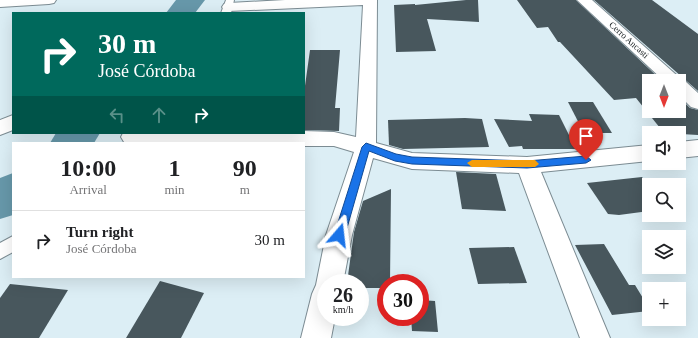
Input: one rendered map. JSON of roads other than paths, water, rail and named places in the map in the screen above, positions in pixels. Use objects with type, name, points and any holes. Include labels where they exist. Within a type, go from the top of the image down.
[{"type":"street","points":[[0,3],[49,0]]},
{"type":"street","points":[[228,7],[370,0],[366,147],[339,235],[330,274]]},
{"type":"street","name":"Cerro Ancasti","points":[[584,0],[666,74]]},
{"type":"street","points":[[686,92],[698,102]]},
{"type":"street","points":[[0,128],[12,122]]},
{"type":"street","points":[[129,138],[334,139],[412,161],[527,165],[642,154]]},
{"type":"street","points":[[686,149],[698,148]]},
{"type":"street","points":[[527,165],[595,338]]},
{"type":"street","points":[[316,338],[319,326]]},
{"type":"lane","points":[[0,252],[12,244]]},
{"type":"waterway","points":[[181,12],[191,0]]},
{"type":"waterway","points":[[72,142],[79,134]]},
{"type":"waterway","points":[[0,200],[12,193]]}]
